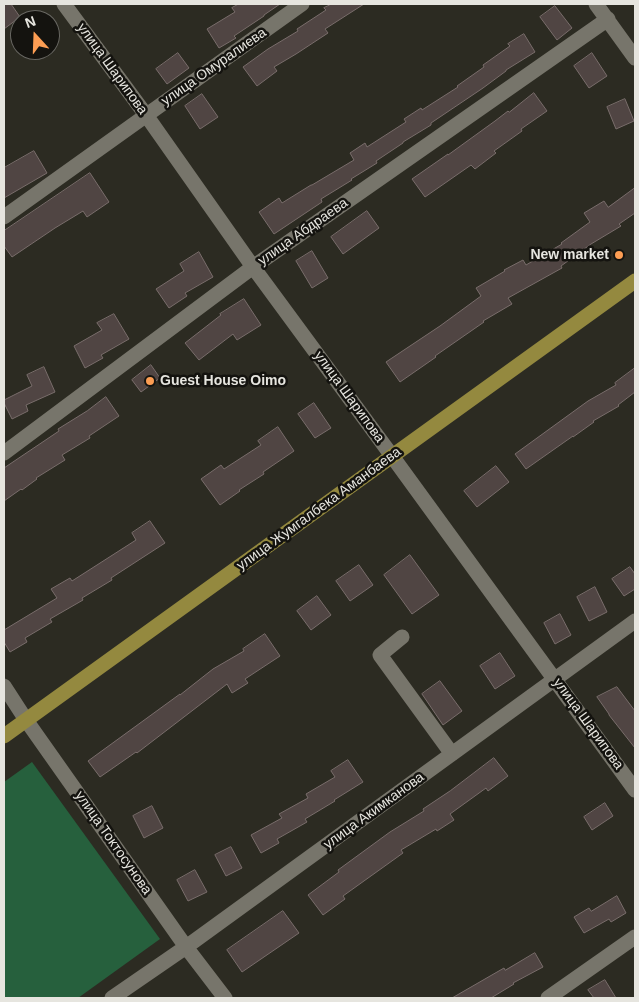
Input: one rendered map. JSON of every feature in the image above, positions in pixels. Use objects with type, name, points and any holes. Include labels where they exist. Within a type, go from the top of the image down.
[{"type":"main road","name":"улица Жумгалбека Аманбаева","points":[[4,736],[635,282]]},
{"type":"street","name":"улица Шарипова","points":[[64,4],[146,115],[253,267],[635,790]]},
{"type":"street","name":"улица Омуралиева","points":[[4,217],[302,4]]},
{"type":"street","points":[[596,4],[635,58]]},
{"type":"street","name":"улица Абдраева","points":[[4,453],[253,267],[608,19]]},
{"type":"street","name":"улица Акимканова","points":[[112,998],[186,947],[635,622]]},
{"type":"street","points":[[402,636],[380,655],[452,754]]},
{"type":"street","name":"улица Токтосунова","points":[[4,686],[186,947],[225,998]]},
{"type":"street","points":[[548,998],[635,937]]},
{"type":"green space","points":[[32,762],[160,939],[78,998],[4,998],[4,782]]},
{"type":"building","points":[[4,4],[11,4],[15,10],[10,10],[10,24],[4,29]]},
{"type":"building","points":[[239,4],[280,4],[234,36],[236,38],[219,48],[207,29],[235,12],[232,8]]},
{"type":"building","points":[[332,4],[364,4],[325,29],[328,33],[274,67],[277,71],[257,86],[243,67],[298,31],[297,29]]},
{"type":"building","points":[[555,6],[572,28],[557,40],[540,17]]},
{"type":"building","points":[[524,34],[535,52],[506,70],[431,123],[431,125],[403,142],[376,161],[377,163],[321,199],[322,202],[274,234],[259,212],[279,198],[282,203],[354,160],[350,153],[365,143],[367,147],[406,122],[404,119],[458,87],[484,67],[483,65],[510,46],[508,44]]},
{"type":"building","points":[[178,53],[189,68],[167,84],[156,69]]},
{"type":"building","points":[[592,53],[607,76],[589,88],[574,66]]},
{"type":"building","points":[[534,93],[547,111],[521,129],[522,131],[494,151],[496,153],[475,169],[471,165],[425,197],[412,179]]},
{"type":"building","points":[[202,94],[218,117],[200,129],[185,106]]},
{"type":"building","points":[[625,99],[634,121],[616,129],[607,107]]},
{"type":"building","points":[[34,151],[47,173],[4,198],[4,168]]},
{"type":"building","points":[[90,173],[109,202],[87,217],[83,211],[12,257],[4,246],[4,231]]},
{"type":"building","points":[[635,188],[635,213],[619,224],[621,226],[591,244],[561,266],[562,268],[508,298],[512,304],[483,321],[400,382],[386,362],[481,296],[476,288],[523,260],[526,265],[562,244],[590,222],[584,213],[604,201],[608,207]]},
{"type":"building","points":[[367,211],[379,228],[343,254],[331,237]]},
{"type":"building","points":[[312,251],[328,278],[312,288],[296,261]]},
{"type":"building","points":[[199,252],[213,277],[185,293],[187,296],[169,308],[156,289],[184,271],[180,264]]},
{"type":"building","points":[[244,299],[261,325],[237,340],[233,334],[199,360],[185,343],[220,314]]},
{"type":"building","points":[[114,314],[129,339],[101,355],[103,358],[85,368],[74,346],[102,330],[97,323]]},
{"type":"building","points":[[151,365],[160,378],[141,392],[132,380]]},
{"type":"building","points":[[44,367],[55,392],[26,405],[28,411],[12,419],[4,400],[32,386],[27,375]]},
{"type":"building","points":[[635,368],[635,392],[619,406],[593,421],[526,469],[515,454],[588,401],[616,385],[615,383]]},
{"type":"building","points":[[106,397],[119,416],[89,436],[90,438],[62,455],[65,460],[4,501],[4,468]]},
{"type":"building","points":[[314,403],[331,428],[315,438],[298,414]]},
{"type":"building","points":[[278,427],[294,451],[220,505],[201,479],[221,465],[224,469],[261,445],[258,441]]},
{"type":"building","points":[[496,466],[509,482],[477,507],[464,491]]},
{"type":"building","points":[[150,521],[165,543],[111,578],[112,580],[82,598],[83,600],[50,619],[52,622],[25,638],[27,642],[10,652],[4,642],[4,630],[57,598],[51,589],[70,578],[72,581],[136,540],[132,533]]},
{"type":"building","points":[[410,555],[439,595],[412,614],[384,575]]},
{"type":"building","points":[[359,565],[373,585],[350,601],[336,581]]},
{"type":"building","points":[[630,567],[635,574],[635,589],[624,596],[612,579]]},
{"type":"building","points":[[595,587],[607,612],[589,621],[577,597]]},
{"type":"building","points":[[317,596],[331,615],[311,630],[297,611]]},
{"type":"building","points":[[560,614],[571,635],[555,644],[544,623]]},
{"type":"building","points":[[265,634],[280,656],[245,679],[248,683],[232,693],[227,684],[137,753],[100,777],[88,761],[213,669],[244,651],[243,649]]},
{"type":"building","points":[[500,653],[515,676],[495,689],[480,666]]},
{"type":"building","points":[[440,681],[462,711],[443,725],[422,694]]},
{"type":"building","points":[[617,687],[635,711],[635,748],[597,697]]},
{"type":"building","points":[[494,758],[508,776],[488,791],[486,788],[450,814],[454,820],[401,850],[403,853],[343,896],[345,899],[323,915],[308,895],[339,872],[338,870],[390,832],[424,811],[423,809]]},
{"type":"building","points":[[348,760],[363,782],[305,819],[307,822],[277,839],[279,843],[261,853],[251,835],[282,818],[279,814],[308,798],[306,794],[335,777],[331,771]]},
{"type":"building","points":[[605,803],[613,816],[592,830],[584,817]]},
{"type":"building","points":[[152,806],[163,828],[144,838],[133,816]]},
{"type":"building","points":[[231,847],[242,868],[226,876],[215,855]]},
{"type":"building","points":[[195,870],[207,892],[188,901],[177,880]]},
{"type":"building","points":[[617,896],[626,913],[611,922],[609,919],[584,933],[574,917],[589,908],[591,911]]},
{"type":"building","points":[[283,911],[299,933],[242,972],[227,950]]},
{"type":"building","points":[[535,953],[543,967],[513,983],[491,998],[452,998],[504,968],[505,970]]},
{"type":"building","points":[[605,980],[616,998],[594,998],[588,990]]},
{"type":"place","name":"New market","points":[[619,255]]},
{"type":"place","name":"Guest House Oimo","points":[[150,381]]}]
